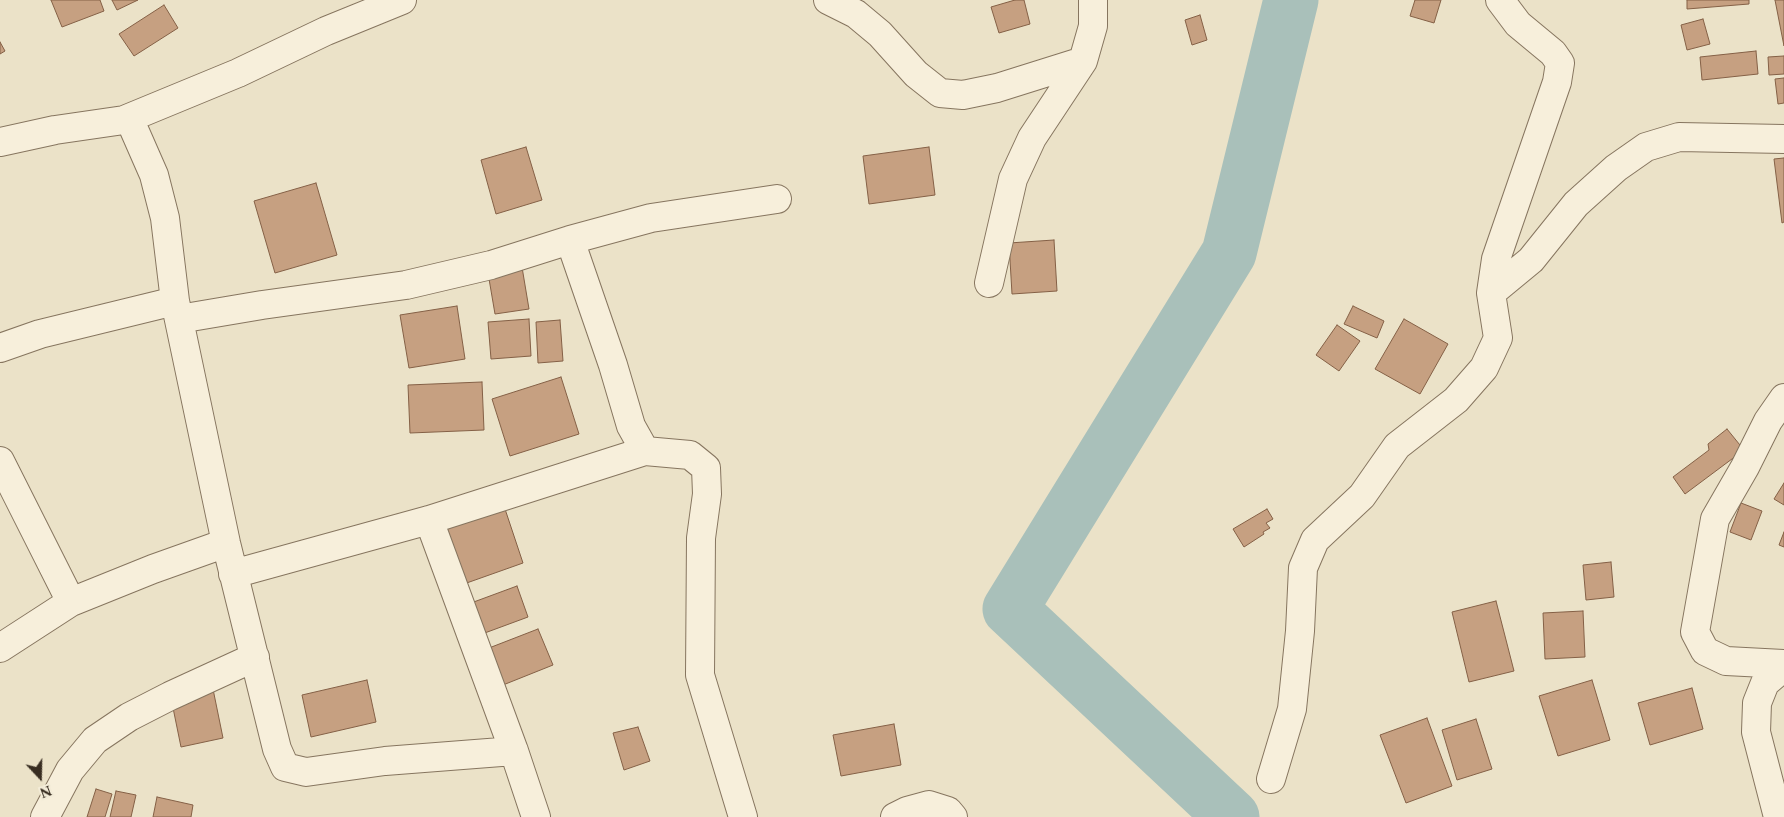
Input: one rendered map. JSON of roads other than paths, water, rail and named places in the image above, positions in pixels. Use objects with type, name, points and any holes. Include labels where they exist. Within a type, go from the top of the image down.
[{"type":"street","points":[[0,142],[55,130],[129,118],[238,74],[326,32],[402,0]]},
{"type":"street","points":[[828,0],[856,14],[880,34],[916,74],[940,93],[963,95],[997,88],[1083,61]]},
{"type":"street","points":[[989,283],[1013,179],[1032,138],[1083,61],[1093,26],[1093,0]]},
{"type":"street","points":[[1272,779],[1292,709],[1300,631],[1303,568],[1316,540],[1362,496],[1397,446],[1456,400],[1484,368],[1498,338],[1491,293],[1496,259],[1557,82],[1560,63],[1552,53],[1518,24],[1500,0]]},
{"type":"street","points":[[129,118],[154,175],[165,218],[177,310],[226,543],[276,749],[285,767],[306,772],[385,761],[514,751]]},
{"type":"street","points":[[1491,293],[1531,260],[1576,204],[1616,168],[1646,147],[1679,137],[1784,140]]},
{"type":"street","points":[[0,348],[40,334],[177,310],[262,305],[406,285],[490,265],[570,240],[652,218],[777,199]]},
{"type":"street","points":[[570,240],[613,365],[631,426],[644,451]]},
{"type":"street","points":[[1784,398],[1768,421],[1746,466],[1715,519],[1695,632],[1705,651],[1726,661],[1784,665]]},
{"type":"street","points":[[234,574],[429,520],[644,451],[690,455],[706,468],[707,494],[701,538],[700,675],[743,817]]},
{"type":"street","points":[[0,460],[71,602]]},
{"type":"street","points":[[429,520],[514,751],[536,817]]},
{"type":"street","points":[[0,648],[71,602],[153,569],[226,543]]},
{"type":"street","points":[[45,817],[70,770],[95,740],[129,717],[254,657]]},
{"type":"street","points":[[1778,817],[1756,732],[1757,704],[1766,683],[1784,665]]},
{"type":"street","points":[[895,817],[907,811],[929,805],[948,811],[953,817]]},
{"type":"waterway","points":[[1232,817],[1010,609],[1229,253],[1291,0]]}]
